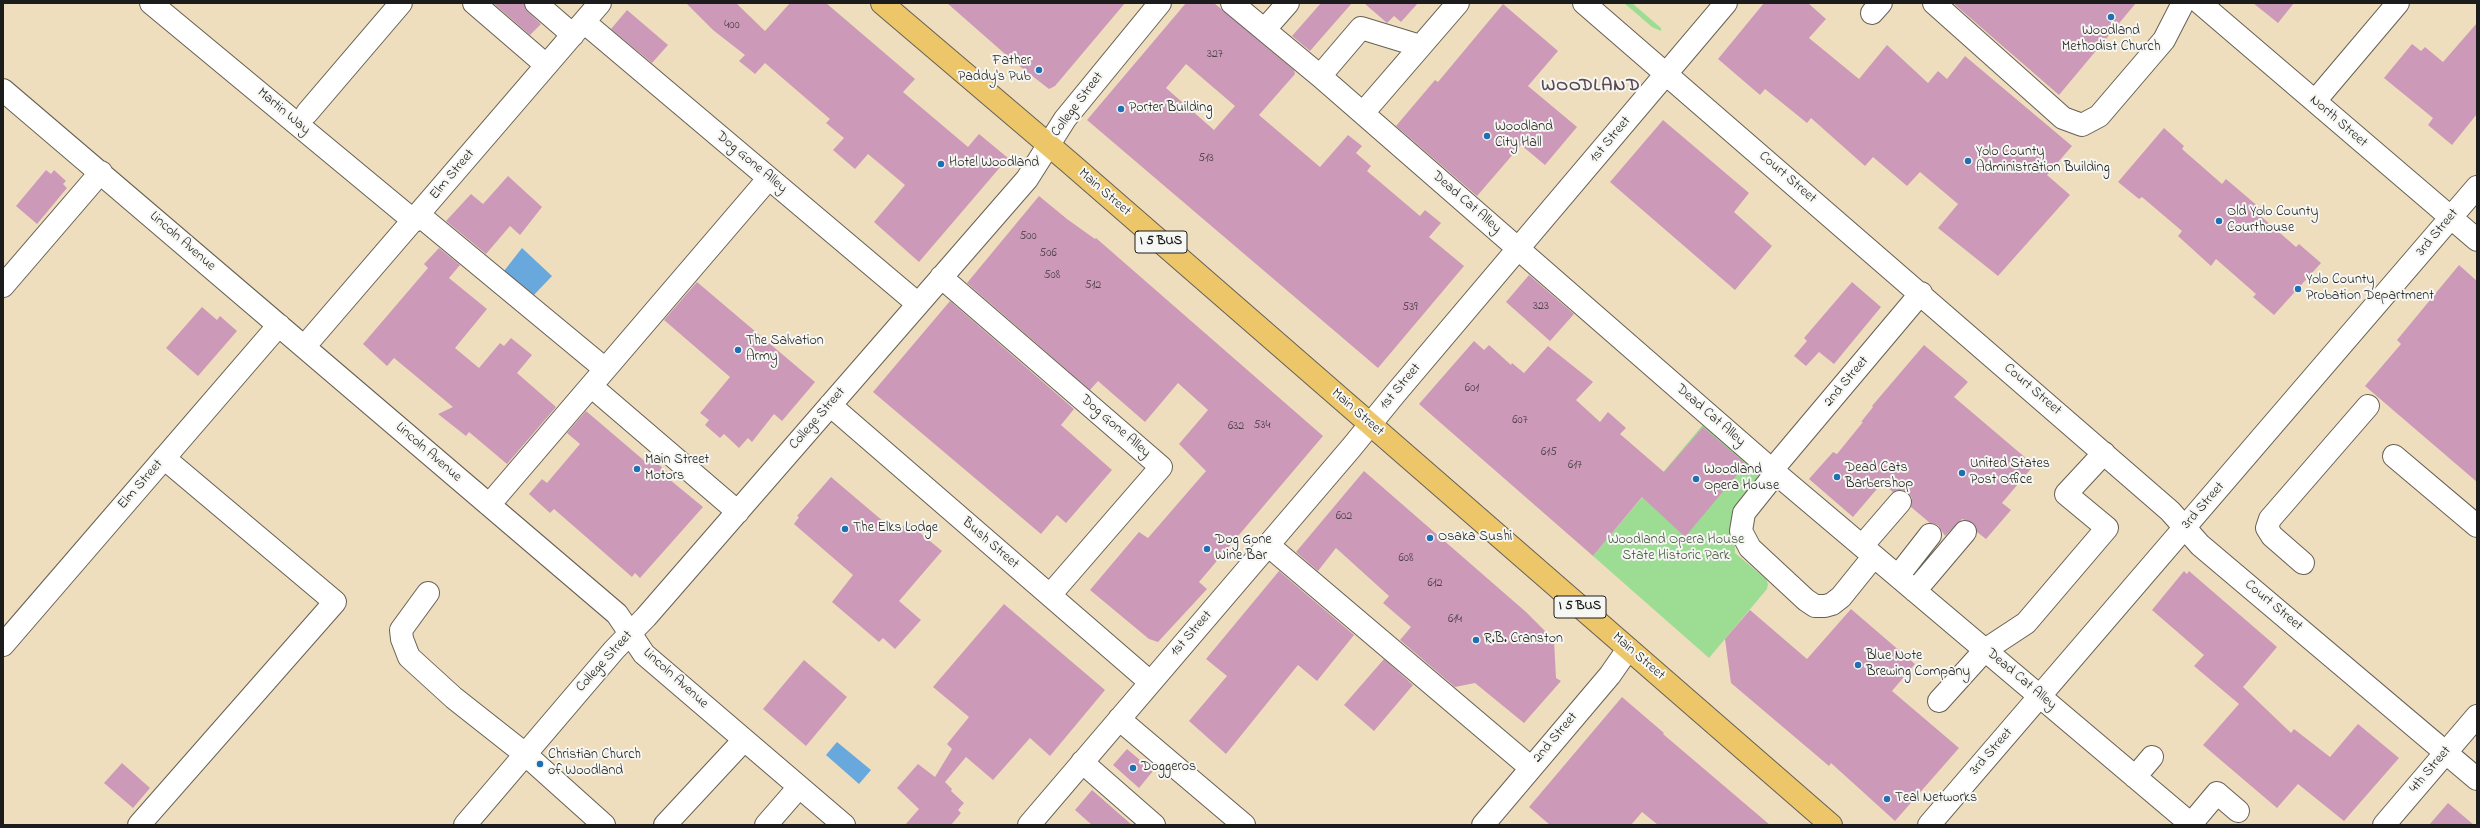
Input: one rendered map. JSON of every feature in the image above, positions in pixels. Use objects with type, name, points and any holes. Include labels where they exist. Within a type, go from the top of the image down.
[{"type":"main road","name":"Main Street","points":[[882,3],[1049,145],[1831,825]]},
{"type":"street","name":"Martin Way","points":[[151,3],[605,369]]},
{"type":"street","points":[[307,113],[401,3]]},
{"type":"street","points":[[474,3],[546,65]]},
{"type":"street","name":"Dog Gone Alley","points":[[536,3],[578,28],[769,178],[918,304]]},
{"type":"street","name":"Elm Street","points":[[304,347],[417,218],[600,3]]},
{"type":"street","name":"College Street","points":[[465,825],[525,754],[738,512],[1033,171],[1065,119],[1160,3]]},
{"type":"street","name":"Dead Cat Alley","points":[[1232,3],[1265,29],[1363,113],[1774,472],[2040,696],[2094,731],[2135,777],[2191,824]]},
{"type":"street","points":[[1265,29],[1288,3]]},
{"type":"street","points":[[1363,113],[1458,3]]},
{"type":"street","name":"Court Street","points":[[1584,3],[1667,73],[2104,453],[2170,511],[2200,544],[2477,779]]},
{"type":"street","name":"1st Street","points":[[1029,825],[1268,545],[1726,3]]},
{"type":"street","points":[[1934,3],[2063,118],[2082,125],[2099,116],[2164,40],[2183,3]]},
{"type":"street","name":"North Street","points":[[2200,3],[2477,240]]},
{"type":"street","points":[[2315,101],[2398,3]]},
{"type":"street","points":[[1320,76],[1361,28],[1420,46]]},
{"type":"street","name":"Lincoln Avenue","points":[[3,90],[101,172],[617,614],[644,654],[844,825]]},
{"type":"street","points":[[3,286],[101,172]]},
{"type":"street","points":[[489,505],[769,178]]},
{"type":"street","name":"3rd Street","points":[[1929,825],[2477,187]]},
{"type":"street","name":"Dog Gone Alley","points":[[941,277],[1161,467],[1050,595]]},
{"type":"street","name":"2nd Street","points":[[1868,551],[1841,597],[1825,606],[1815,606],[1750,548],[1741,531],[1744,513],[1774,472],[1921,293]]},
{"type":"street","name":"Elm Street","points":[[3,644],[278,325]]},
{"type":"street","points":[[591,386],[738,512]]},
{"type":"street","name":"Bush Street","points":[[830,405],[1150,682]]},
{"type":"street","points":[[2303,563],[2272,536],[2267,528],[2270,518],[2368,406]]},
{"type":"street","points":[[1939,701],[1986,650],[2026,623],[2106,528],[2066,494],[2104,453]]},
{"type":"street","points":[[2394,456],[2477,526]]},
{"type":"street","points":[[139,825],[335,602],[164,458]]},
{"type":"street","points":[[1868,551],[1900,502]]},
{"type":"street","points":[[1915,591],[1965,532]]},
{"type":"street","points":[[1898,576],[1930,535]]},
{"type":"street","points":[[1268,545],[1531,768]]},
{"type":"street","points":[[428,593],[401,630],[402,639],[409,657],[454,698],[525,754],[604,825]]},
{"type":"street","name":"2nd Street","points":[[1483,825],[1610,675],[1628,649]]},
{"type":"street","name":"4th Street","points":[[2386,824],[2477,716]]},
{"type":"street","points":[[1119,719],[1244,825]]},
{"type":"street","points":[[665,825],[744,740]]},
{"type":"street","points":[[2135,777],[2152,757]]},
{"type":"street","points":[[1082,762],[1154,825]]},
{"type":"street","points":[[766,825],[799,787]]},
{"type":"street","points":[[2191,824],[2217,793],[2238,811]]},
{"type":"green space","points":[[1624,3],[1632,3],[1661,28],[1661,31],[1652,27]]},
{"type":"green space","name":"Woodland Opera House State Historic Park","points":[[1706,421],[1759,469],[1762,479],[1734,514],[1735,553],[1766,579],[1768,584],[1767,589],[1709,658],[1593,556]]},
{"type":"water","points":[[522,248],[552,276],[533,296],[504,271]]},
{"type":"water","points":[[837,742],[871,770],[859,784],[826,755]]},
{"type":"building","points":[[493,3],[524,3],[528,12],[541,24],[530,35]]},
{"type":"building","points":[[686,3],[736,3],[765,31],[790,3],[826,3],[915,79],[903,92],[968,147],[979,134],[1008,158],[919,262],[874,222],[905,185],[868,154],[855,169],[833,150],[844,138],[826,123],[830,119],[765,63],[755,74],[739,61],[745,55],[713,30]]},
{"type":"building","points":[[947,3],[1125,3],[1055,86],[1049,89],[1013,61]]},
{"type":"building","points":[[1186,3],[1214,3],[1294,70],[1295,74],[1259,115],[1320,167],[1348,135],[1362,146],[1356,153],[1371,166],[1367,171],[1420,216],[1425,210],[1441,223],[1429,237],[1464,266],[1378,368],[1087,120]],"holes":[[[1186,64],[1235,106],[1214,130],[1166,88]]]},
{"type":"building","points":[[1321,3],[1352,3],[1310,51],[1292,36]]},
{"type":"building","points":[[1364,3],[1418,3],[1401,22],[1394,16],[1387,23]]},
{"type":"building","name":"Yolo County Administration Building","points":[[1764,3],[1808,3],[1826,19],[1809,38],[1859,79],[1887,45],[1928,83],[1938,71],[1947,79],[1965,56],[2072,146],[2047,175],[2070,195],[1998,276],[1938,228],[1958,204],[1920,172],[1907,186],[1873,157],[1865,166],[1811,118],[1807,123],[1765,89],[1760,95],[1718,59]]},
{"type":"building","points":[[1953,3],[2136,3],[2059,95]]},
{"type":"building","points":[[2253,3],[2294,3],[2278,23]]},
{"type":"building","name":"Woodland City Hall","points":[[1503,4],[1558,51],[1528,86],[1577,127],[1545,165],[1521,145],[1477,196],[1396,126],[1435,80],[1438,82]]},
{"type":"building","points":[[627,10],[668,45],[652,63],[611,29]]},
{"type":"building","points":[[2477,23],[2477,114],[2452,145],[2428,125],[2433,118],[2384,78],[2412,44],[2421,51],[2425,47],[2443,62]]},
{"type":"building","points":[[1663,120],[1749,193],[1734,212],[1772,246],[1735,290],[1610,182]]},
{"type":"building","name":"Old Yolo County Courthouse","points":[[2164,128],[2184,146],[2182,149],[2222,184],[2226,179],[2260,208],[2256,212],[2296,247],[2299,244],[2321,263],[2274,315],[2253,297],[2256,294],[2216,259],[2211,266],[2178,236],[2182,231],[2142,197],[2139,199],[2118,182]]},
{"type":"building","points":[[46,170],[51,174],[54,170],[66,181],[63,184],[67,188],[37,224],[16,206]]},
{"type":"building","points":[[508,176],[542,207],[520,235],[510,226],[486,254],[446,221],[471,194],[483,204]]},
{"type":"building","points":[[1039,196],[1067,219],[1095,239],[1096,238],[1323,436],[1199,582],[1207,589],[1158,642],[1149,639],[1090,590],[1139,532],[1148,538],[1206,471],[1179,444],[1208,410],[1178,383],[1145,422],[1098,381],[1090,390],[967,283]]},
{"type":"building","points":[[439,248],[460,265],[449,278],[487,309],[455,348],[479,368],[500,343],[504,346],[511,338],[532,355],[517,373],[556,407],[507,464],[469,432],[466,436],[438,414],[453,407],[394,358],[387,366],[363,344],[428,268],[424,264]]},
{"type":"building","points":[[2459,265],[2477,281],[2477,482],[2365,386],[2401,344],[2397,340]]},
{"type":"building","points":[[1529,275],[1574,314],[1550,341],[1506,302]]},
{"type":"building","name":"The Salvation Army","points":[[697,282],[815,382],[782,421],[774,414],[752,442],[748,438],[739,448],[724,434],[720,438],[705,425],[709,420],[700,413],[730,377],[664,320]]},
{"type":"building","points":[[1852,282],[1881,307],[1834,364],[1819,352],[1806,366],[1794,356],[1807,341],[1804,338]]},
{"type":"building","points":[[950,301],[1074,409],[1061,425],[1112,470],[1066,523],[1057,515],[1041,534],[873,392]]},
{"type":"building","points":[[202,307],[217,320],[220,316],[237,331],[198,376],[166,348]]},
{"type":"building","points":[[1474,341],[1484,350],[1489,345],[1511,365],[1512,363],[1524,373],[1548,346],[1593,382],[1576,400],[1600,422],[1608,412],[1626,428],[1620,434],[1664,472],[1703,427],[1746,464],[1685,537],[1642,497],[1593,556],[1419,404]]},
{"type":"building","points":[[1924,345],[1968,382],[1954,397],[2034,465],[2002,503],[2011,510],[1986,539],[1977,532],[1973,523],[1962,519],[1945,536],[1938,525],[1930,523],[1911,507],[1912,498],[1908,492],[1902,490],[1893,492],[1882,483],[1853,517],[1809,479],[1833,452],[1837,454],[1863,422],[1861,422],[1873,407],[1872,406]]},
{"type":"building","points":[[586,411],[647,463],[651,458],[672,476],[669,479],[703,507],[640,578],[635,573],[632,577],[554,509],[550,513],[529,494],[542,479],[547,483],[580,444],[567,433]]},
{"type":"building","points":[[1364,471],[1526,612],[1554,640],[1556,678],[1561,681],[1524,723],[1475,683],[1455,687],[1400,640],[1411,627],[1383,603],[1389,596],[1336,548],[1318,571],[1296,552]]},
{"type":"building","points":[[831,477],[897,533],[907,522],[942,551],[899,601],[921,620],[895,649],[883,638],[879,642],[832,602],[853,575],[794,524],[799,517],[797,516]]},
{"type":"building","points":[[1279,571],[1354,635],[1317,681],[1298,665],[1226,754],[1189,721],[1227,676],[1206,659]]},
{"type":"building","points":[[2184,571],[2187,574],[2189,571],[2277,647],[2243,687],[2291,733],[2294,729],[2330,757],[2358,724],[2399,758],[2344,821],[2298,784],[2277,808],[2203,745],[2239,704],[2194,666],[2204,655],[2152,610]]},
{"type":"building","points":[[1004,604],[1105,690],[1050,756],[1030,738],[993,780],[966,757],[945,782],[952,789],[951,791],[964,803],[958,810],[961,813],[951,825],[905,825],[919,809],[897,788],[918,764],[935,777],[952,749],[947,744],[969,717],[933,687]]},
{"type":"building","points":[[1851,609],[1915,664],[1892,691],[1959,748],[1895,821],[1831,763],[1829,766],[1731,683],[1725,639],[1750,610],[1807,659]]},
{"type":"building","points":[[1384,659],[1413,685],[1374,731],[1344,705]]},
{"type":"building","points":[[804,660],[847,697],[806,746],[763,709]]},
{"type":"building","points":[[1622,697],[1770,825],[1658,825],[1642,812],[1631,825],[1550,825],[1529,807]]},
{"type":"building","name":"Doggeros","points":[[1127,749],[1153,771],[1139,788],[1113,765]]},
{"type":"building","points":[[122,763],[150,788],[133,808],[104,783]]},
{"type":"building","points":[[1092,790],[1132,825],[1092,825],[1075,810]]},
{"type":"building","points":[[2448,803],[2474,825],[2429,825]]},
{"type":"place","name":"Woodland Methodist Church","points":[[2111,17]]},
{"type":"place","name":"Father Paddy's Pub","points":[[1039,70]]},
{"type":"place","name":"Porter Building","points":[[1121,109]]},
{"type":"place","name":"Woodland City Hall","points":[[1487,136]]},
{"type":"place","name":"Yolo County Administration Building","points":[[1968,161]]},
{"type":"place","name":"Hotel Woodland","points":[[941,164]]},
{"type":"place","name":"Old Yolo County Courthouse","points":[[2219,221]]},
{"type":"place","name":"Yolo County Probation Department","points":[[2298,289]]},
{"type":"place","name":"The Salvation Army","points":[[738,350]]},
{"type":"place","name":"Main Street Motors","points":[[637,469]]},
{"type":"place","name":"United States Post Office","points":[[1962,473]]},
{"type":"place","name":"Dead Cats Barbershop","points":[[1837,477]]},
{"type":"place","name":"Woodland Opera House","points":[[1696,479]]},
{"type":"place","name":"The Elks Lodge","points":[[845,529]]},
{"type":"place","name":"Osaka Sushi","points":[[1430,538]]},
{"type":"place","name":"Dog Gone Wine Bar","points":[[1207,549]]},
{"type":"place","name":"R.B. Cranston","points":[[1476,640]]},
{"type":"place","name":"Blue Note Brewing Company","points":[[1858,665]]},
{"type":"place","name":"Christian Church of Woodland","points":[[540,764]]},
{"type":"place","name":"Doggeros","points":[[1133,768]]},
{"type":"place","name":"Teal Networks","points":[[1887,799]]},
{"type":"district","name":"WOODLAND","points":[[1591,87]]}]
